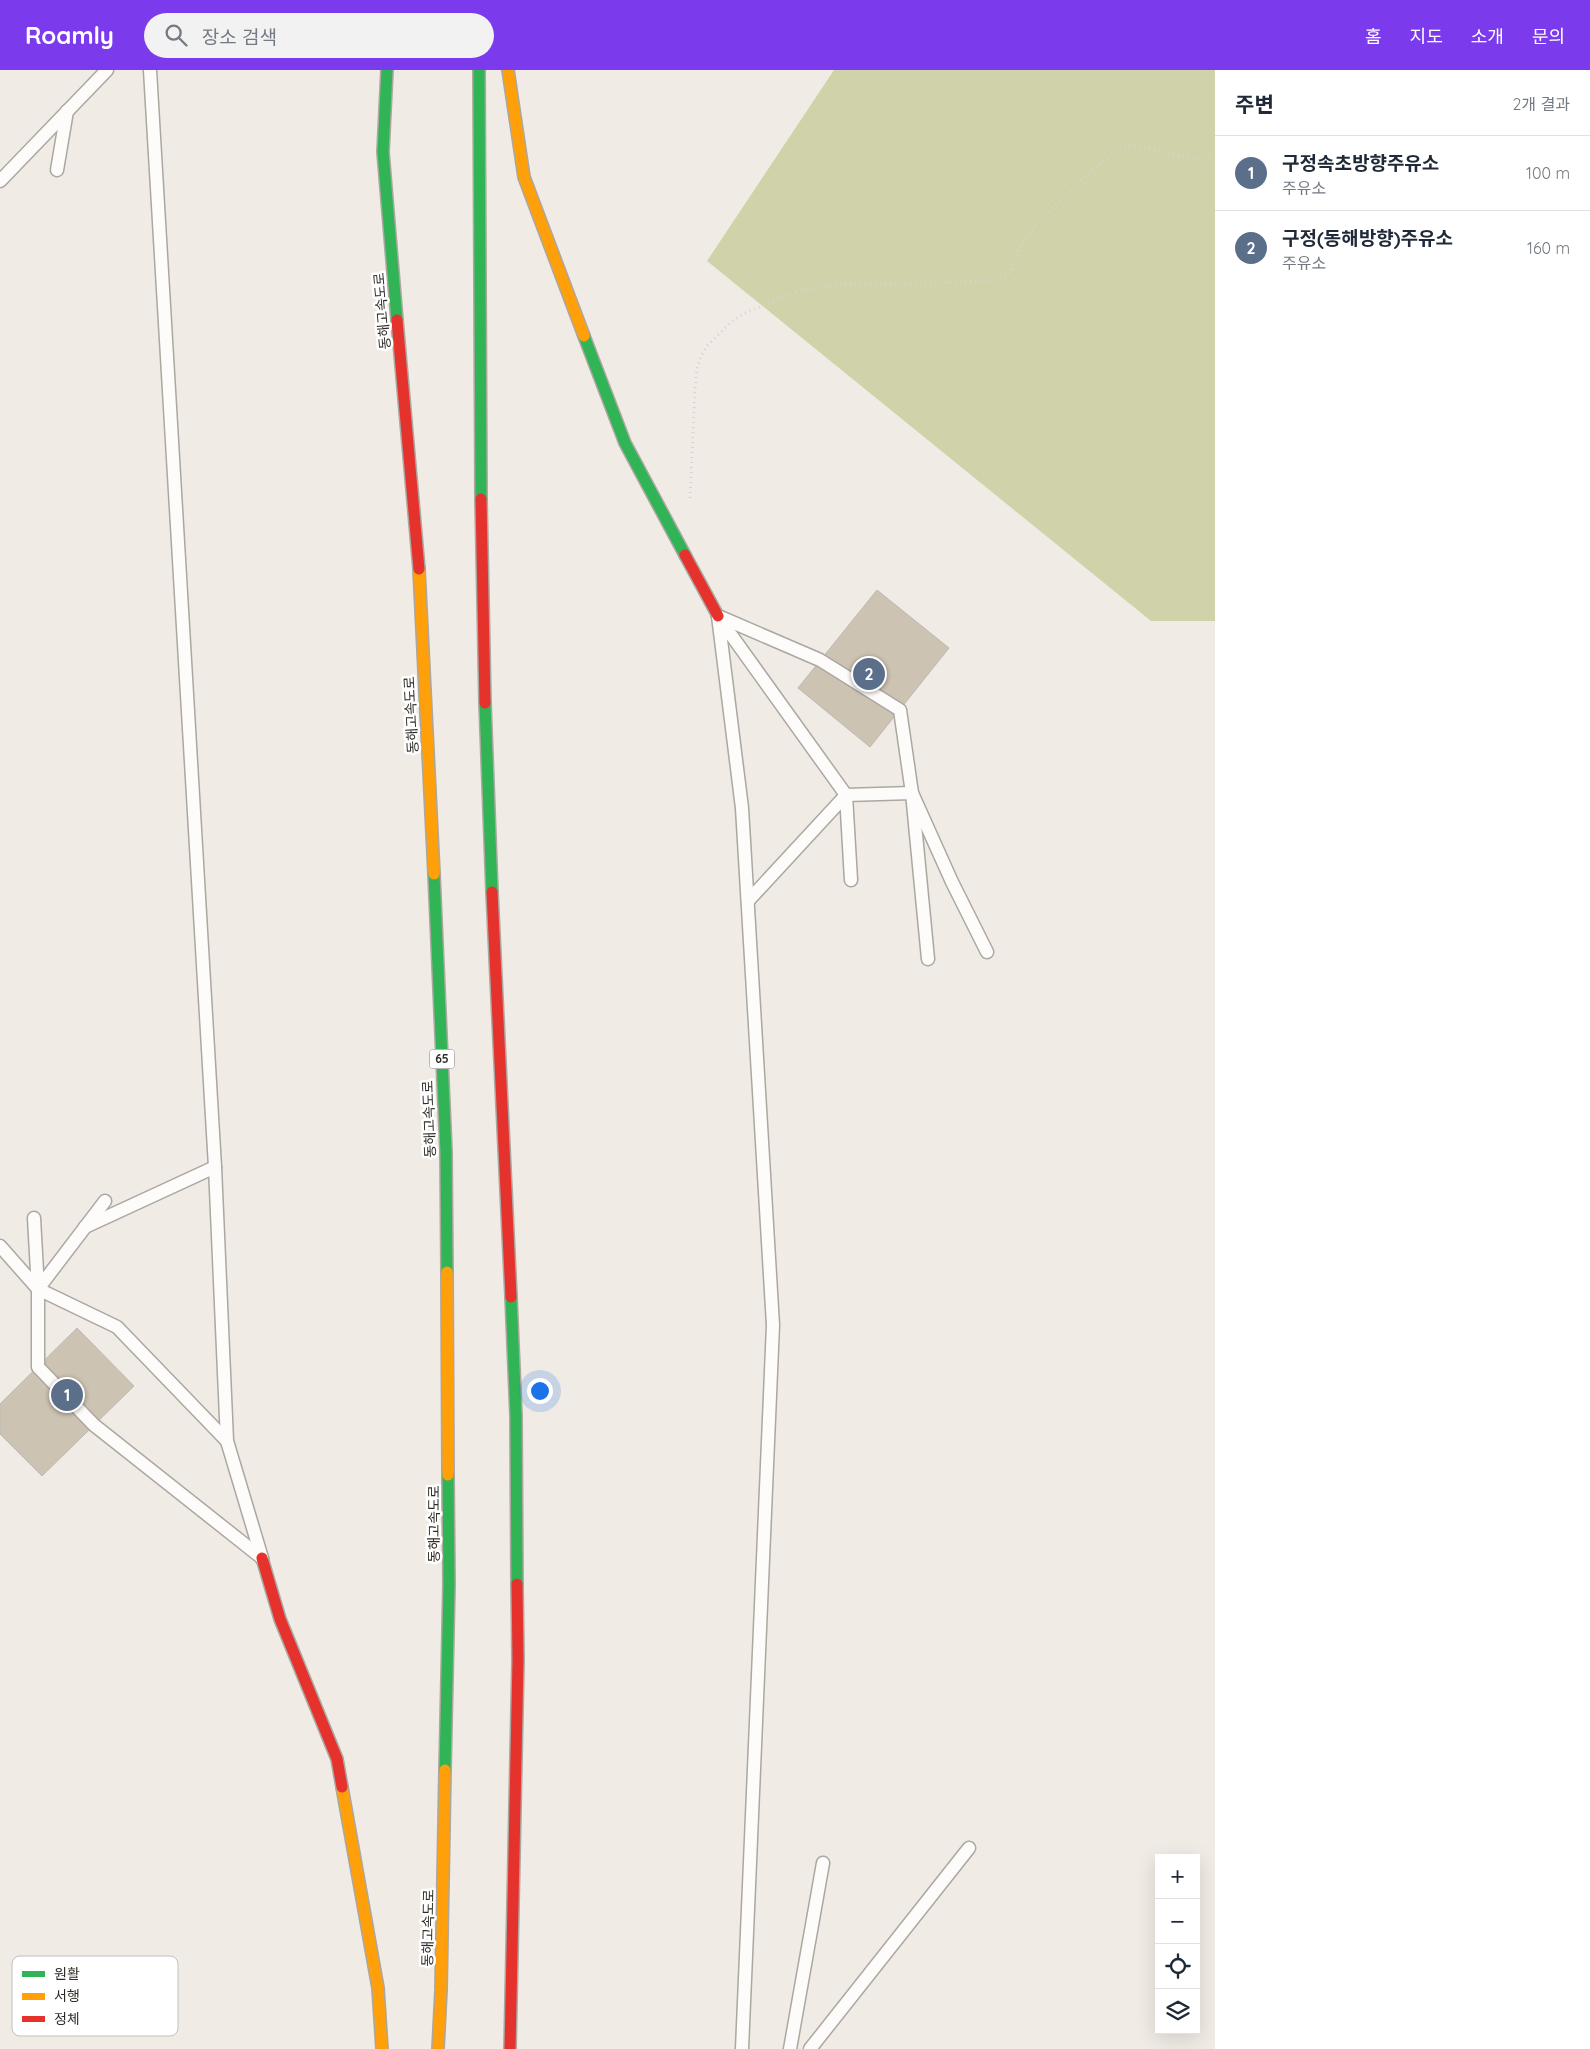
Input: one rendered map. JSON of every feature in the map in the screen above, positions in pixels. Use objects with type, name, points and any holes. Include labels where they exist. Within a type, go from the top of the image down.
[{"type":"highway","name":"동해고속도로","points":[[386,70],[383,152],[421,594],[446,1151],[449,1584],[442,1980],[438,2049]]},
{"type":"highway","points":[[479,70],[481,564],[489,817],[516,1416],[518,1660],[510,2049]]},
{"type":"highway","points":[[508,70],[524,177],[622,434],[718,616]]},
{"type":"highway","points":[[262,1558],[280,1619],[337,1759],[378,1988],[382,2049]]},
{"type":"lane","points":[[0,180],[107,70]]},
{"type":"lane","points":[[150,70],[215,1167],[227,1441],[262,1558]]},
{"type":"lane","points":[[57,170],[67,111]]},
{"type":"lane","points":[[718,616],[820,660],[900,710],[912,793],[928,960]]},
{"type":"lane","points":[[718,616],[846,795],[851,880]]},
{"type":"lane","points":[[718,616],[742,808],[773,1325],[742,2049]]},
{"type":"lane","points":[[748,901],[846,795],[912,793]]},
{"type":"lane","points":[[912,793],[952,882],[987,952]]},
{"type":"lane","points":[[85,1227],[215,1167]]},
{"type":"lane","points":[[38,1289],[105,1201]]},
{"type":"lane","points":[[34,1218],[38,1289],[38,1367],[94,1425],[262,1558]]},
{"type":"lane","points":[[0,1246],[38,1289],[117,1327],[227,1441]]},
{"type":"lane","points":[[810,2049],[969,1848]]},
{"type":"lane","points":[[790,2049],[823,1863]]},
{"type":"path","points":[[690,502],[695,389],[701,356],[708,345],[730,323],[745,312],[796,292],[815,288],[850,284],[977,282],[1001,278],[1012,269],[1022,244],[1036,224],[1086,175],[1118,150],[1130,146],[1142,146],[1192,158],[1215,160]]},
{"type":"green space","points":[[834,70],[1215,70],[1215,621],[1151,621],[707,261]]},
{"type":"building","points":[[877,590],[949,648],[870,747],[798,688]]},
{"type":"building","points":[[77,1328],[134,1386],[42,1476],[0,1434],[0,1404]]},
{"type":"traffic: fast","points":[[387,70],[383,152],[397,320]]},
{"type":"traffic: fast","points":[[479,70],[481,499]]},
{"type":"traffic: fast","points":[[584,336],[625,443],[685,555]]},
{"type":"traffic: fast","points":[[485,703],[492,892]]},
{"type":"traffic: fast","points":[[434,874],[446,1151],[447,1272]]},
{"type":"traffic: fast","points":[[511,1297],[516,1416],[517,1584]]},
{"type":"traffic: fast","points":[[445,1770],[449,1584],[448,1475]]},
{"type":"traffic: slow","points":[[508,70],[524,177],[584,336]]},
{"type":"traffic: slow","points":[[419,569],[434,874]]},
{"type":"traffic: slow","points":[[447,1272],[448,1475]]},
{"type":"traffic: slow","points":[[438,2049],[441,1990],[445,1770]]},
{"type":"traffic: slow","points":[[342,1787],[378,1988],[382,2049]]},
{"type":"traffic: jam","points":[[397,320],[419,569]]},
{"type":"traffic: jam","points":[[481,499],[485,703]]},
{"type":"traffic: jam","points":[[685,555],[718,616]]},
{"type":"traffic: jam","points":[[492,892],[511,1297]]},
{"type":"traffic: jam","points":[[262,1558],[280,1619],[337,1759],[342,1787]]},
{"type":"traffic: jam","points":[[510,2049],[518,1660],[517,1584]]},
{"type":"place","name":"구정(동해방향)주유소","points":[[869,674]]},
{"type":"place","name":"구정속초방향주유소","points":[[67,1395]]}]
